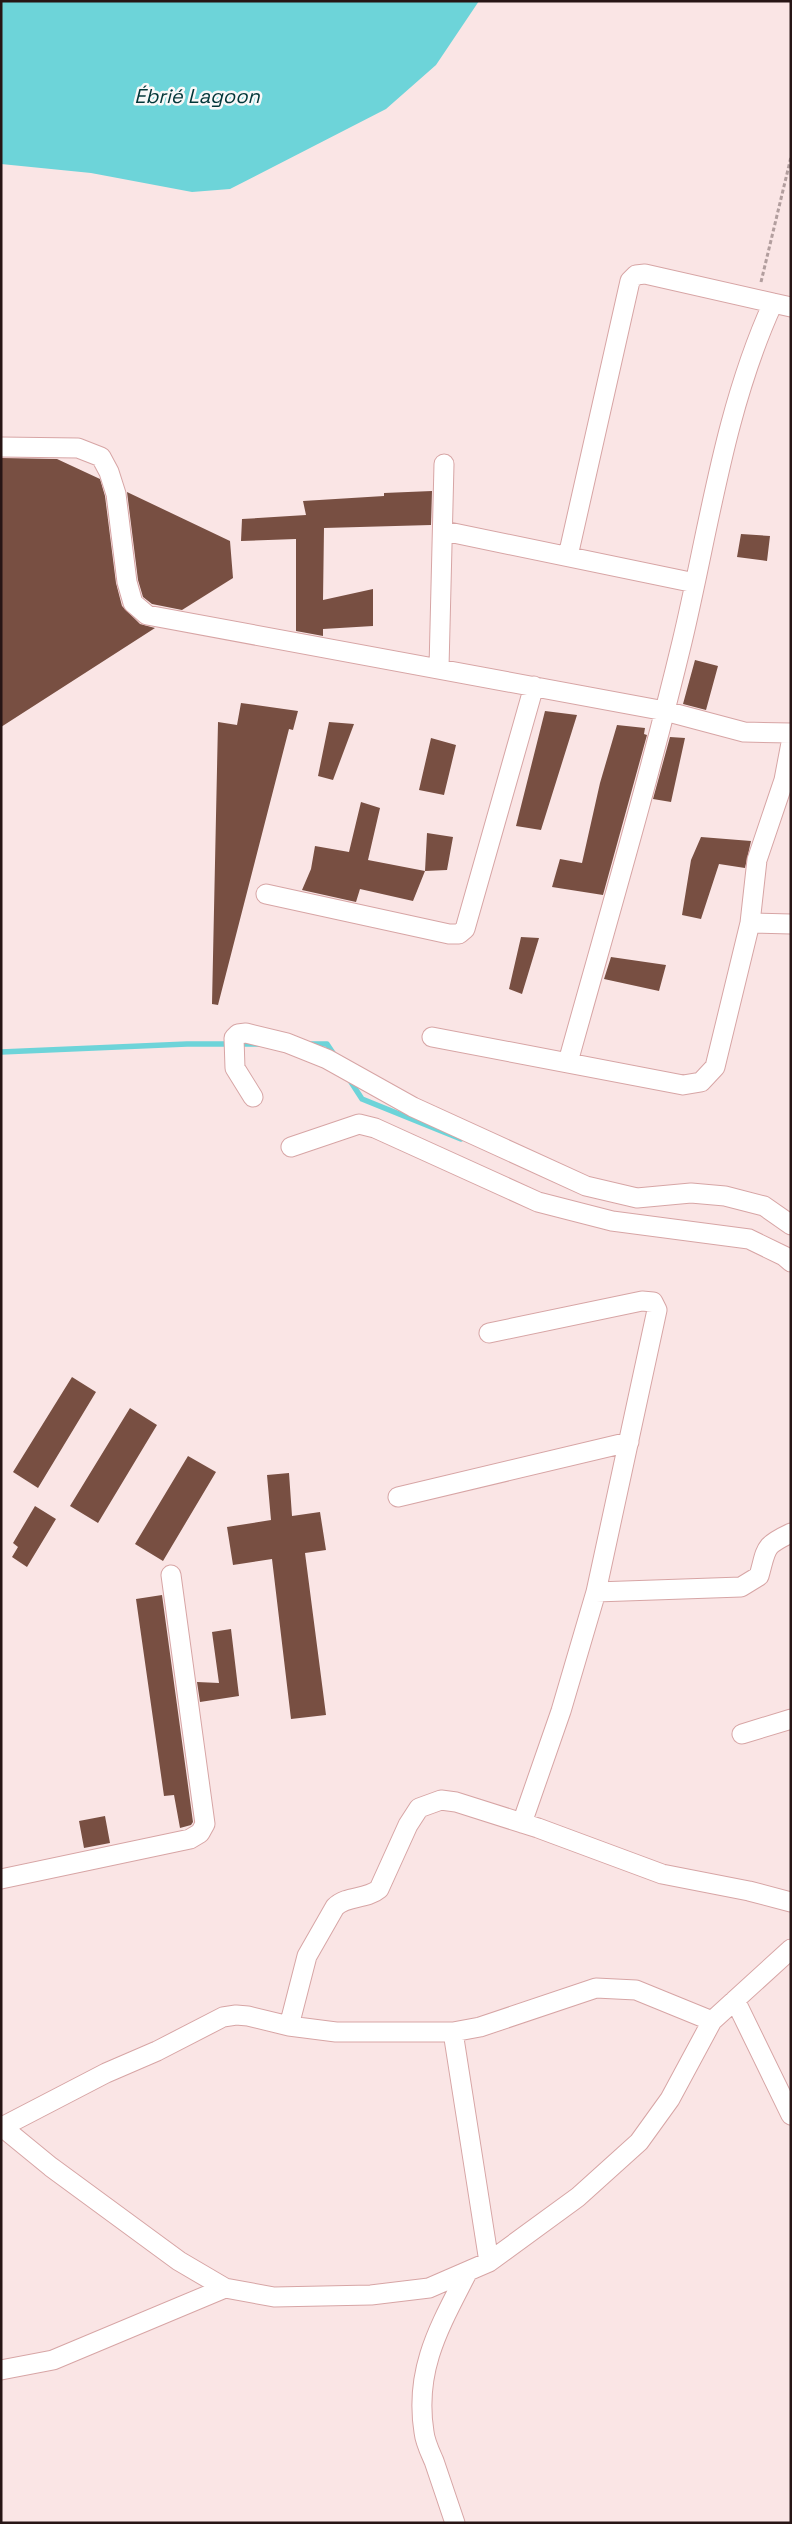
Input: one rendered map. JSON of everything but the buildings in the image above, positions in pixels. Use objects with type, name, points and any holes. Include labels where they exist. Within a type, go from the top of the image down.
[{"type":"street","points":[[568,556],[630,281],[636,275],[645,274],[773,303],[762,327],[736,404],[711,504],[665,711],[568,1062]]},
{"type":"street","points":[[1,447],[78,448],[101,458],[109,472],[116,494],[127,582],[133,603],[147,615],[665,711],[744,732],[791,733]]},
{"type":"street","points":[[439,668],[444,531],[444,464]]},
{"type":"street","points":[[444,531],[695,582]]},
{"type":"street","points":[[266,894],[449,934],[459,934],[465,929],[534,686]]},
{"type":"street","points":[[432,1037],[683,1085],[701,1082],[715,1067],[750,923],[757,860],[784,780],[791,743]]},
{"type":"street","points":[[750,923],[791,924]]},
{"type":"street","points":[[252,1097],[235,1068],[234,1038],[238,1034],[246,1033],[287,1043],[328,1060],[413,1107],[586,1186],[637,1198],[691,1194],[725,1196],[764,1206],[791,1225]]},
{"type":"street","points":[[291,1147],[359,1124],[375,1128],[538,1202],[612,1221],[749,1239],[784,1256],[791,1262]]},
{"type":"street","points":[[489,1333],[642,1301],[653,1302],[657,1310],[596,1592],[562,1710],[522,1823]]},
{"type":"street","points":[[398,1497],[629,1442]]},
{"type":"street","points":[[596,1592],[741,1587],[759,1576],[765,1550],[772,1541],[791,1532]]},
{"type":"street","points":[[1,1879],[190,1839],[200,1834],[205,1824],[171,1575]]},
{"type":"street","points":[[742,1734],[791,1718]]},
{"type":"street","points":[[289,2026],[307,1956],[335,1907],[340,1902],[373,1894],[379,1889],[408,1825],[419,1808],[429,1803],[449,1801],[522,1823],[662,1874],[749,1891],[791,1902]]},
{"type":"street","points":[[712,2021],[636,1990],[596,1988],[489,2024],[453,2032],[336,2032],[289,2026],[236,2014],[223,2017],[157,2051],[106,2073],[2,2127],[51,2167],[179,2261],[225,2288],[274,2297],[371,2296],[429,2288],[489,2262],[578,2197],[639,2142],[670,2099],[712,2021],[791,1949]]},
{"type":"street","points":[[735,2000],[791,2115]]},
{"type":"street","points":[[453,2032],[489,2262]]},
{"type":"street","points":[[455,2523],[424,2433],[422,2400],[424,2375],[437,2330],[467,2273]]},
{"type":"street","points":[[1,2370],[53,2360],[225,2288]]},
{"type":"path","points":[[773,303],[791,157]]},
{"type":"water","name":"Ébrié Lagoon","points":[[1,1],[479,1],[436,65],[386,109],[230,189],[192,192],[91,173],[1,164]]},
{"type":"waterway","points":[[1,1052],[187,1044],[261,1044]]},
{"type":"waterway","points":[[310,1044],[327,1044],[335,1056]]},
{"type":"waterway","points":[[349,1079],[362,1099],[461,1139]]}]
